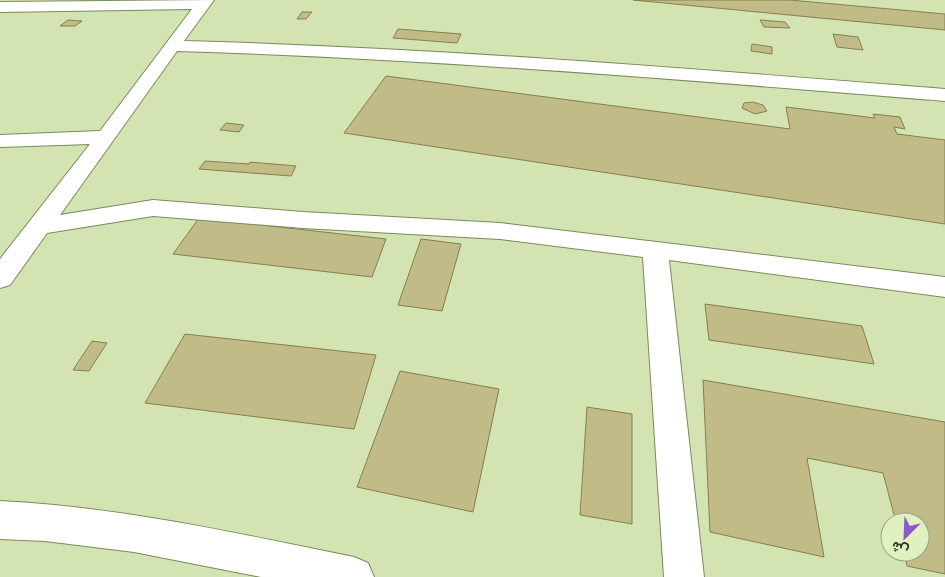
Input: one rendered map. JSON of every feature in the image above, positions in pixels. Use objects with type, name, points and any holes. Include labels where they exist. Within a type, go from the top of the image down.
[{"type":"street","points":[[0,7],[204,2]]},
{"type":"street","points":[[0,278],[204,2]]},
{"type":"street","points":[[172,46],[311,50],[574,65],[945,95]]},
{"type":"street","points":[[0,141],[106,137]]},
{"type":"street","points":[[40,226],[153,208],[303,220],[500,231],[945,287]]},
{"type":"street","points":[[655,250],[684,577]]},
{"type":"street","points":[[0,520],[46,521],[155,538],[354,577]]},
{"type":"building","points":[[633,0],[790,0],[945,14],[945,30]]},
{"type":"building","points":[[302,12],[312,12],[306,19],[297,19]]},
{"type":"building","points":[[68,20],[82,21],[75,26],[60,26]]},
{"type":"building","points":[[760,20],[785,22],[790,28],[764,27]]},
{"type":"building","points":[[398,29],[461,34],[457,43],[393,38]]},
{"type":"building","points":[[833,34],[858,37],[863,50],[837,47]]},
{"type":"building","points":[[752,44],[772,47],[772,54],[751,51]]},
{"type":"building","points":[[386,76],[790,129],[786,107],[875,118],[873,114],[900,117],[905,129],[894,127],[897,134],[945,140],[945,224],[344,133]]},
{"type":"building","points":[[753,102],[763,105],[767,111],[755,114],[742,108],[744,103]]},
{"type":"building","points":[[226,123],[244,125],[239,132],[220,130]]},
{"type":"building","points":[[205,161],[296,166],[291,176],[199,169]]},
{"type":"building","points":[[199,218],[386,239],[372,277],[173,254]]},
{"type":"building","points":[[421,239],[461,244],[442,311],[398,305]]},
{"type":"building","points":[[705,304],[862,326],[874,364],[709,340]]},
{"type":"building","points":[[185,334],[376,355],[354,429],[145,403]]},
{"type":"building","points":[[92,341],[107,343],[89,371],[73,370]]},
{"type":"building","points":[[400,371],[499,389],[473,512],[357,487]]},
{"type":"building","points":[[703,380],[945,422],[945,574],[907,566],[906,562],[930,562],[930,512],[893,512],[883,473],[807,458],[824,557],[710,532]]},
{"type":"building","points":[[587,407],[632,414],[632,524],[580,515]]}]
